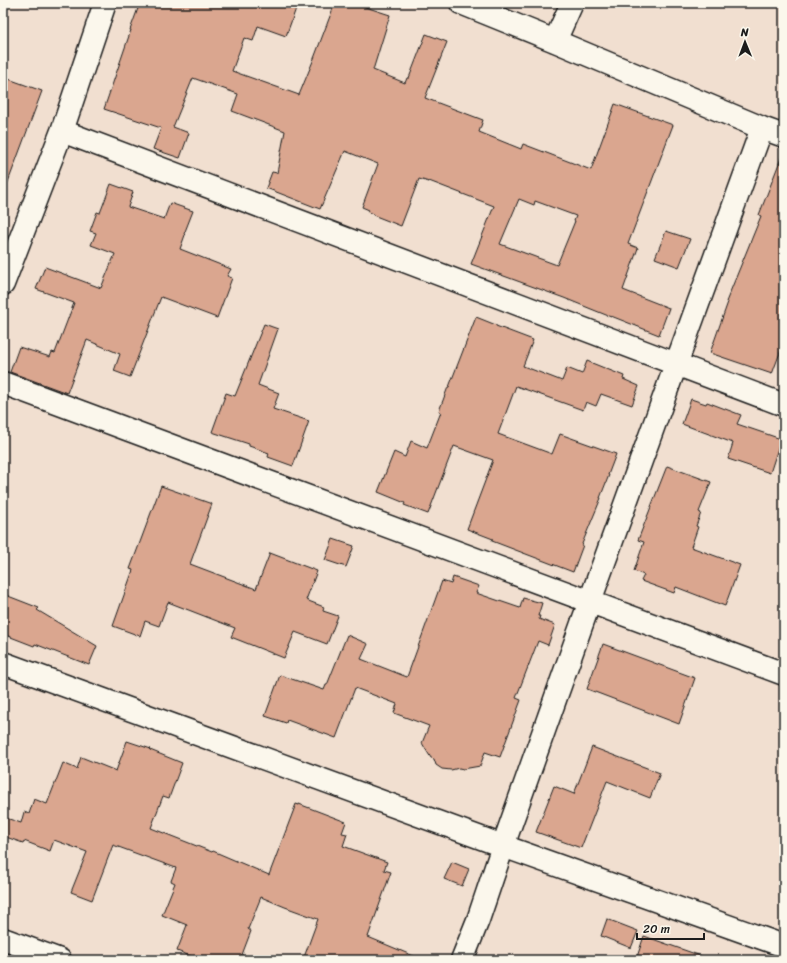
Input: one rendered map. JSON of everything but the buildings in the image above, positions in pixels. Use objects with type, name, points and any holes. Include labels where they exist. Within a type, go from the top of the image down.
[{"type":"street","points":[[3,284],[62,131],[105,3]]},
{"type":"street","points":[[461,3],[784,136]]},
{"type":"street","points":[[555,41],[572,3]]},
{"type":"street","points":[[462,960],[478,920],[590,601],[762,128]]},
{"type":"street","points":[[62,131],[784,405]]},
{"type":"street","points":[[3,383],[784,674]]},
{"type":"street","points":[[3,663],[503,846],[784,946]]},
{"type":"street","points":[[3,939],[60,960]]}]
